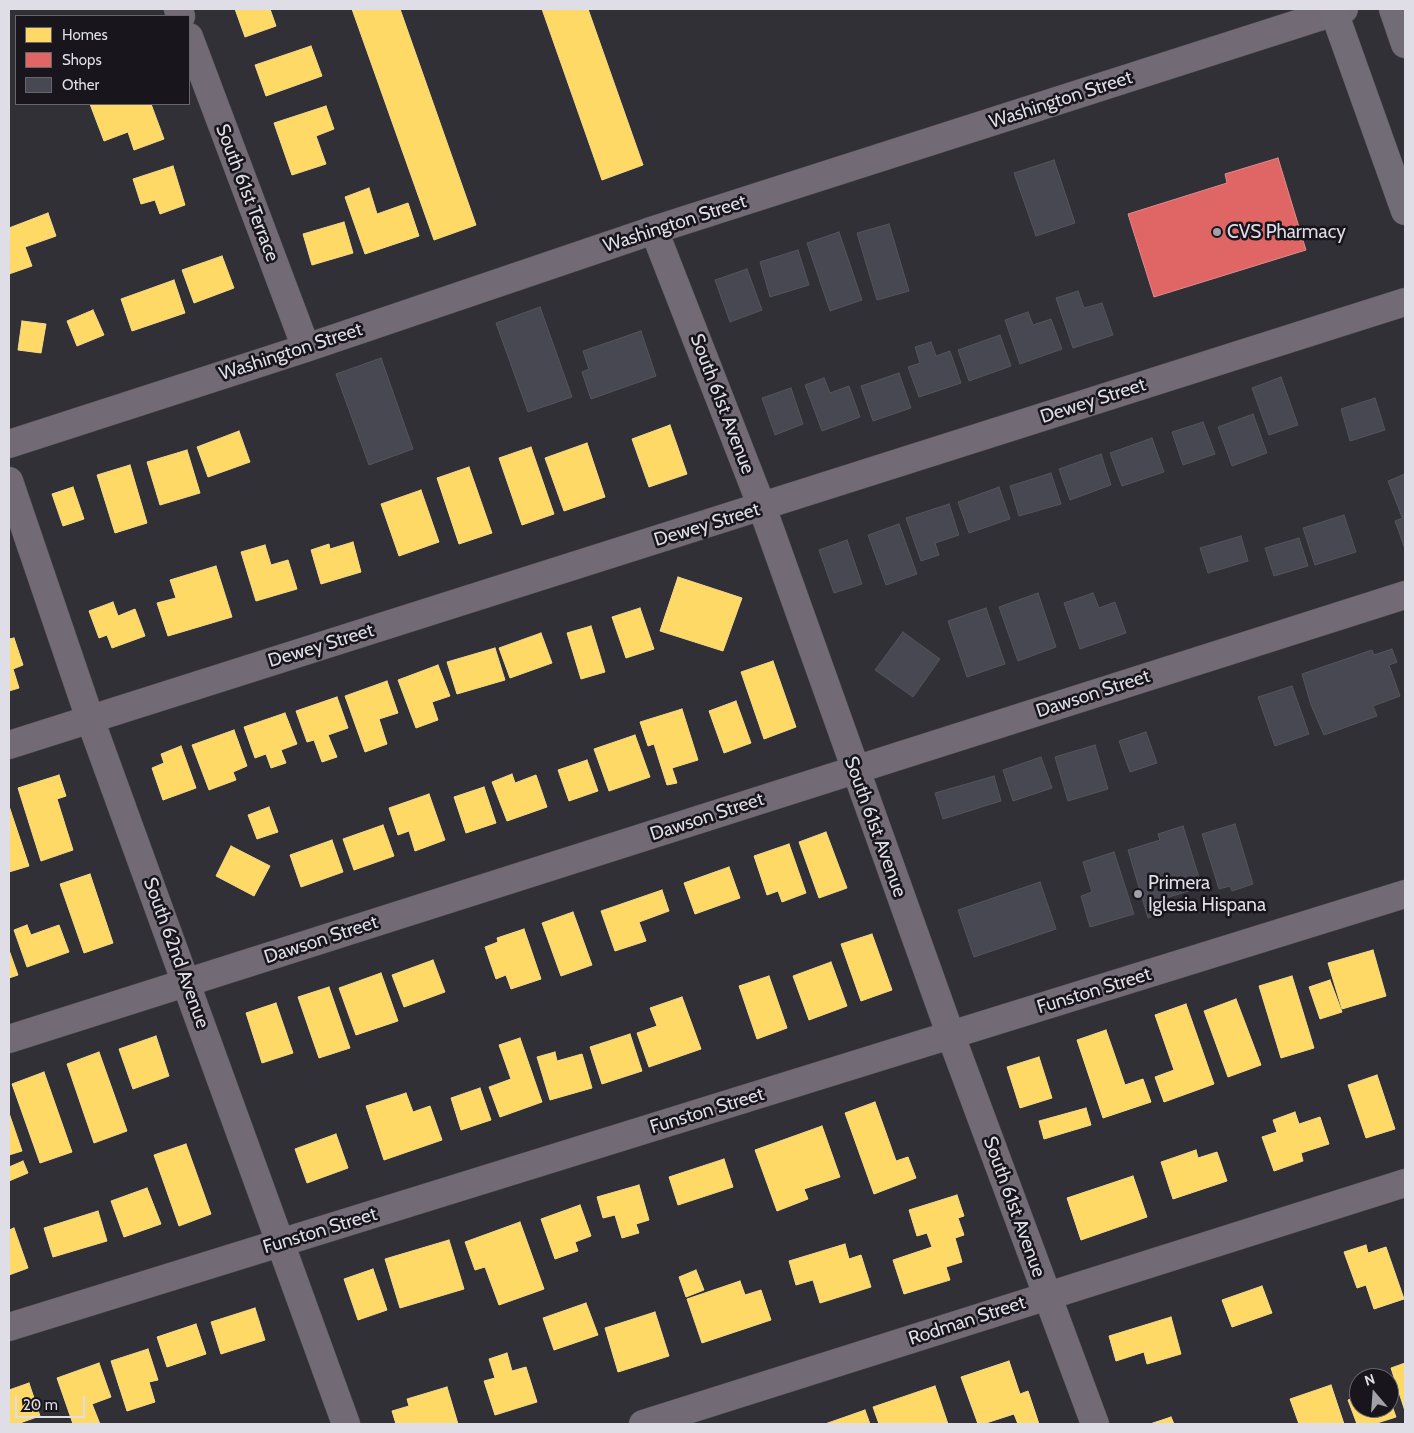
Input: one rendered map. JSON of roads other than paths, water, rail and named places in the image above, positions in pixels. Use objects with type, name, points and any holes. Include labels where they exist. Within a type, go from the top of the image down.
[{"type":"main road","points":[[1393,9],[1405,44]]},
{"type":"main road","points":[[1337,10],[1405,211]]},
{"type":"street","name":"Washington Street","points":[[9,444],[306,348],[654,230],[1337,10]]},
{"type":"street","name":"South 61st Terrace","points":[[190,40],[306,348]]},
{"type":"street","name":"South 61st Avenue","points":[[654,230],[762,508],[951,1036],[1095,1424]]},
{"type":"street","name":"Dewey Street","points":[[9,745],[762,508],[1405,302]]},
{"type":"street","name":"South 62nd Avenue","points":[[9,481],[90,719],[187,982],[279,1244],[346,1424]]},
{"type":"street","name":"Dawson Street","points":[[9,1039],[1405,596]]},
{"type":"street","name":"Funston Street","points":[[9,1327],[1405,894]]},
{"type":"street","name":"Rodman Street","points":[[643,1424],[1405,1183]]},
{"type":"place","name":"CVS Pharmacy","points":[[1217,232]]},
{"type":"place","name":"Primera Iglesia Hispana","points":[[1138,894]]}]
